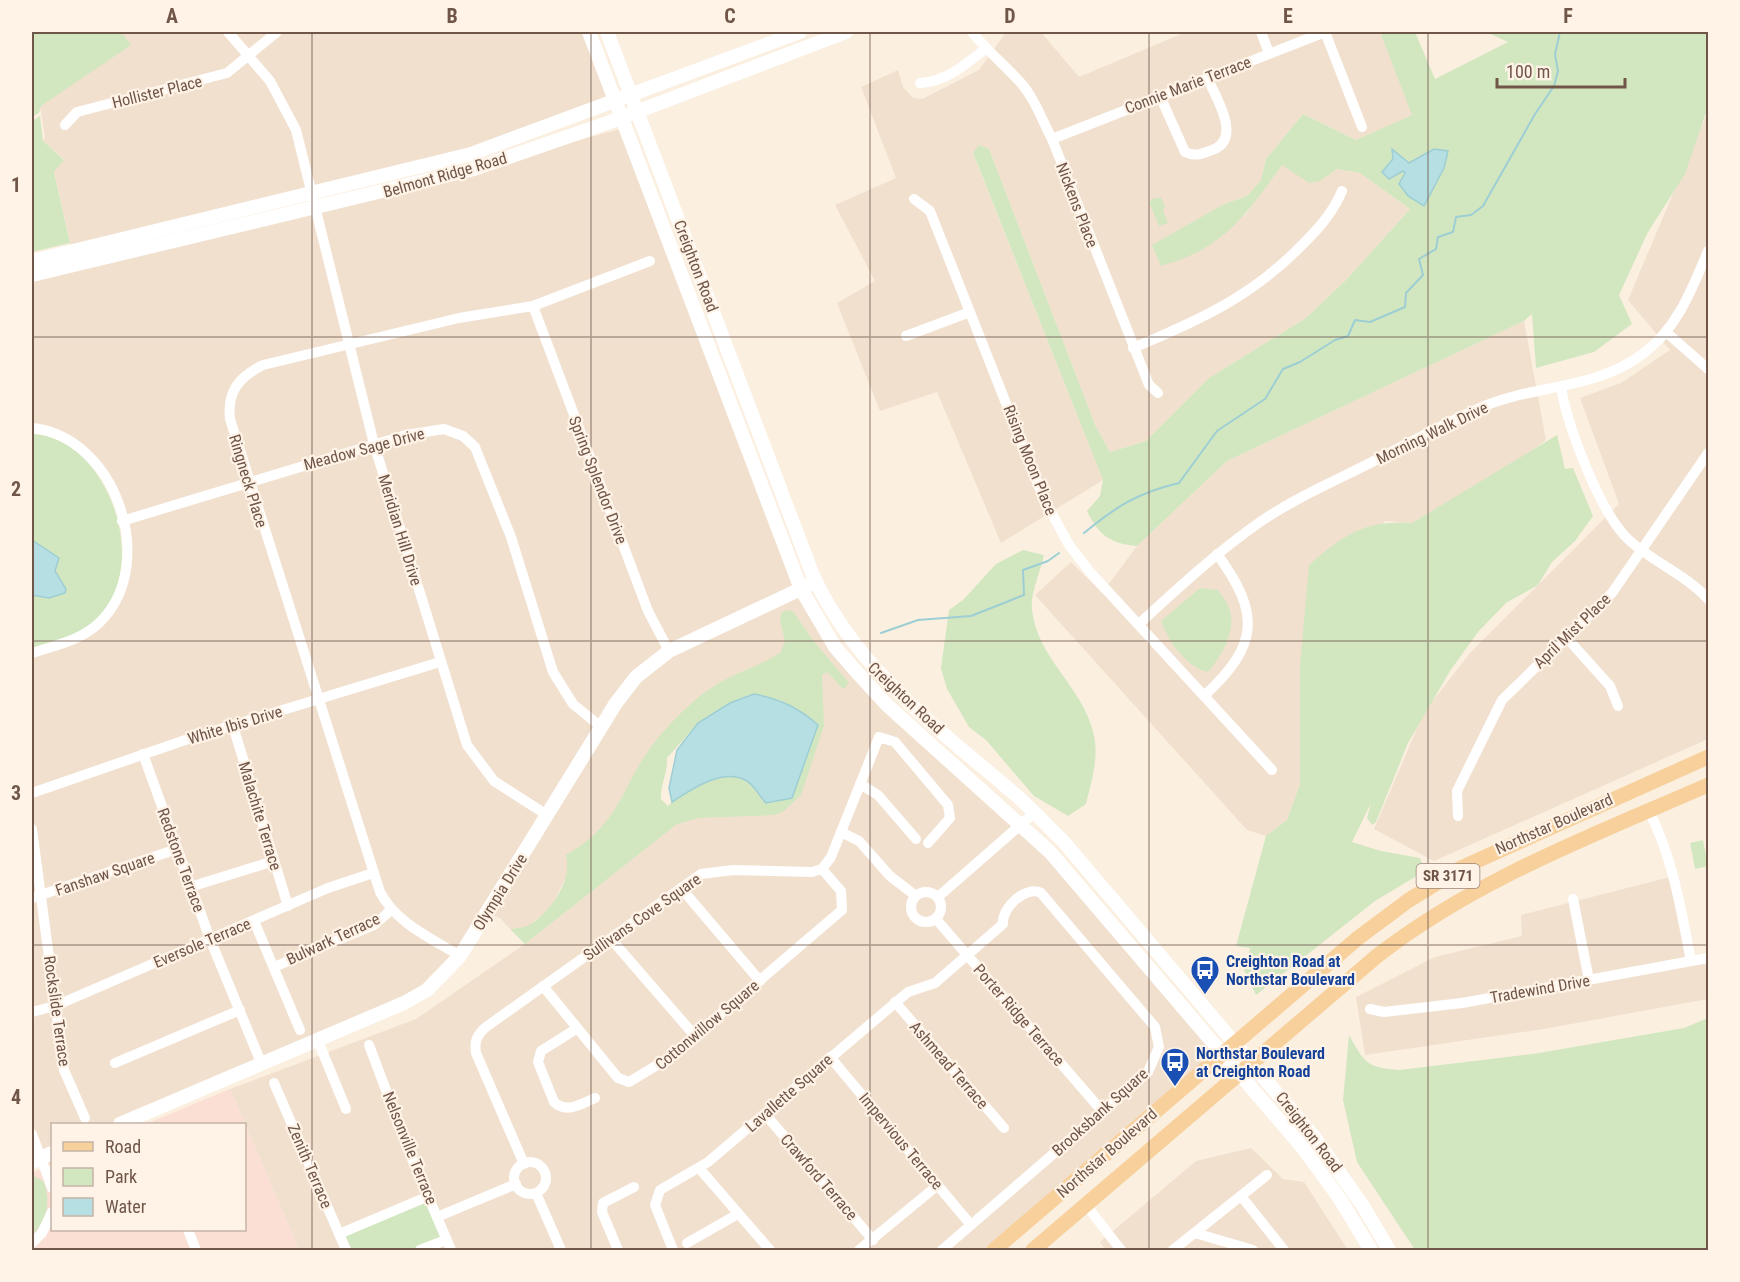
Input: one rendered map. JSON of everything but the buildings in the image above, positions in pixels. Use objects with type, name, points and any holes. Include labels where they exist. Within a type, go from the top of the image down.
[{"type":"main road","name":"Northstar Boulevard","points":[[993,1251],[1358,938],[1435,883],[1492,852],[1708,757]]},
{"type":"main road","name":"Northstar Boulevard","points":[[1033,1251],[1377,956],[1426,919],[1487,884],[1708,785]]},
{"type":"street","name":"Meridian Hill Drive","points":[[228,32],[270,81],[296,130],[374,444],[460,728],[475,759],[494,781],[547,815]]},
{"type":"street","name":"Hollister Place","points":[[65,125],[77,112],[217,76],[240,64],[277,32]]},
{"type":"street","name":"Creighton Road","points":[[589,32],[801,589],[835,647],[868,686],[1050,852],[1309,1156],[1371,1251]]},
{"type":"street","name":"Creighton Road","points":[[607,32],[816,583],[848,637],[879,675],[1063,841],[1253,1062],[1340,1171],[1389,1251]]},
{"type":"street","name":"Belmont Ridge Road","points":[[32,261],[471,154],[800,32]]},
{"type":"street","name":"Belmont Ridge Road","points":[[32,275],[474,169],[621,117],[846,32]]},
{"type":"street","name":"Nickens Place","points":[[972,32],[985,49],[1022,83],[1052,139],[1133,348],[1149,385],[1158,393]]},
{"type":"street","points":[[1261,32],[1269,53]]},
{"type":"street","points":[[1325,32],[1362,127]]},
{"type":"street","name":"Connie Marie Terrace","points":[[1052,139],[1325,32]]},
{"type":"street","points":[[920,82],[934,82],[956,72],[985,49]]},
{"type":"street","points":[[1160,96],[1185,152],[1194,156],[1219,148],[1226,140],[1228,129],[1208,77]]},
{"type":"street","points":[[1133,348],[1204,318],[1258,285],[1288,260],[1334,210],[1342,191]]},
{"type":"street","name":"Rising Moon Place","points":[[914,200],[930,211],[1052,517],[1090,572],[1272,770]]},
{"type":"street","name":"Morning Walk Drive","points":[[1139,624],[1217,554],[1262,521],[1303,497],[1480,408],[1521,393],[1593,380],[1617,370],[1644,353],[1666,332],[1682,308],[1708,251]]},
{"type":"street","name":"Ringneck Place","points":[[460,956],[404,922],[391,910],[380,892],[320,698],[292,623],[230,419],[228,403],[240,378],[263,365],[459,318],[533,306],[650,261]]},
{"type":"street","name":"Spring Splendor Drive","points":[[533,306],[648,611],[669,651]]},
{"type":"street","points":[[906,336],[970,312]]},
{"type":"street","points":[[1666,332],[1708,369]]},
{"type":"street","points":[[1561,387],[1565,405],[1604,508],[1620,531],[1642,550],[1686,579],[1708,599]]},
{"type":"street","points":[[32,428],[62,436],[86,451],[108,478],[122,520],[128,550],[127,573],[123,590],[101,621],[84,634],[32,653]]},
{"type":"street","name":"Meadow Sage Drive","points":[[122,520],[406,435],[444,429],[463,436],[476,447],[511,537],[553,672],[573,704],[601,727]]},
{"type":"street","name":"April Mist Place","points":[[1458,816],[1457,792],[1493,714],[1509,691],[1612,593],[1708,453]]},
{"type":"street","points":[[1204,696],[1234,666],[1241,654],[1248,630],[1247,608],[1238,584],[1217,554]]},
{"type":"street","name":"Olympia Drive","points":[[141,1121],[404,1003],[427,990],[460,956],[601,727],[636,677],[669,651],[816,583]]},
{"type":"street","points":[[1566,637],[1610,686],[1618,706]]},
{"type":"street","name":"White Ibis Drive","points":[[32,793],[143,754],[440,662]]},
{"type":"street","name":"Malachite Terrace","points":[[233,726],[288,906]]},
{"type":"street","points":[[822,869],[831,857],[879,736],[895,742],[951,812],[950,818],[928,843]]},
{"type":"street","name":"Redstone Terrace","points":[[143,754],[190,887],[262,1065]]},
{"type":"street","points":[[860,784],[878,795],[916,839]]},
{"type":"street","points":[[1649,811],[1665,847],[1674,876],[1691,961]]},
{"type":"street","points":[[938,897],[1034,813]]},
{"type":"street","name":"Rockslide Terrace","points":[[32,829],[36,898],[64,1070],[85,1118]]},
{"type":"street","points":[[841,832],[859,842],[890,876],[916,896]]},
{"type":"street","name":"Fanshaw Square","points":[[36,898],[177,849]]},
{"type":"street","points":[[190,887],[274,861]]},
{"type":"street","name":"Sullivans Cove Square","points":[[524,1164],[476,1053],[475,1044],[478,1034],[701,874],[712,871],[812,872],[822,869]]},
{"type":"street","name":"Cottonwillow Square","points":[[543,986],[618,1078],[629,1082],[657,1068],[842,910],[844,898],[841,891],[822,869]]},
{"type":"street","name":"Eversole Terrace","points":[[32,1012],[55,1006],[288,906],[373,873]]},
{"type":"street","points":[[681,888],[760,981]]},
{"type":"street","name":"Brooksbank Square","points":[[942,1251],[1148,1072],[1159,1047],[1155,1027],[1041,893],[1028,890],[1014,902],[1002,918],[1003,924],[967,954]]},
{"type":"street","points":[[927,892],[938,897],[942,909],[936,919],[925,923],[915,917],[911,906],[916,896],[927,892]]},
{"type":"street","points":[[1573,899],[1589,980]]},
{"type":"street","name":"Bulwark Terrace","points":[[274,967],[374,925],[391,910]]},
{"type":"street","name":"Porter Ridge Terrace","points":[[936,919],[1102,1111]]},
{"type":"street","points":[[254,921],[300,1030]]},
{"type":"street","points":[[610,939],[695,1036]]},
{"type":"street","name":"Lavallette Square","points":[[673,1251],[658,1218],[655,1205],[656,1194],[671,1181],[699,1168],[895,1002],[908,992],[930,986],[967,954]]},
{"type":"street","name":"Tradewind Drive","points":[[1371,1009],[1384,1012],[1462,1003],[1708,958]]},
{"type":"street","name":"Ashmead Terrace","points":[[895,1002],[1004,1128]]},
{"type":"street","points":[[115,1063],[240,1010]]},
{"type":"street","points":[[576,1029],[541,1051],[538,1062],[554,1102],[559,1107],[570,1108],[595,1098]]},
{"type":"street","points":[[318,1041],[346,1109]]},
{"type":"street","name":"Nelsonville Terrace","points":[[369,1045],[451,1251]]},
{"type":"street","name":"Impervious Terrace","points":[[830,1058],[971,1225]]},
{"type":"street","name":"Zenith Terrace","points":[[274,1083],[346,1251]]},
{"type":"street","name":"Crawford Terrace","points":[[765,1114],[873,1240]]},
{"type":"street","points":[[32,1134],[51,1185]]},
{"type":"street","points":[[535,1163],[543,1170],[544,1186],[536,1193],[522,1191],[516,1184],[515,1174],[524,1164],[535,1163]]},
{"type":"street","points":[[699,1168],[770,1251]]},
{"type":"street","points":[[1173,1251],[1267,1175]]},
{"type":"street","points":[[437,1217],[516,1184]]},
{"type":"street","points":[[859,1251],[938,1185]]},
{"type":"street","points":[[618,1251],[602,1212],[603,1203],[634,1187]]},
{"type":"street","points":[[536,1193],[561,1251]]},
{"type":"street","points":[[339,1234],[429,1196]]},
{"type":"street","points":[[1240,1196],[1278,1249]]},
{"type":"street","points":[[1086,1205],[1121,1251]]},
{"type":"street","points":[[36,1245],[51,1214]]},
{"type":"street","points":[[687,1243],[738,1214]]},
{"type":"street","points":[[188,1231],[196,1251]]},
{"type":"street","points":[[1195,1233],[1253,1251]]},
{"type":"street","points":[[420,1251],[446,1240]]},
{"type":"shaded area","points":[[121,32],[589,32],[615,102],[531,133],[72,251],[54,171],[64,159],[43,141],[45,137],[40,106],[130,45]]},
{"type":"shaded area","points":[[1006,32],[1041,32],[1079,77],[1186,32],[1380,32],[1413,115],[1356,140],[1303,114],[1266,159],[1261,180],[1247,196],[1224,204],[1186,228],[1166,237],[1245,215],[1282,165],[1320,181],[1337,169],[1360,173],[1410,209],[1348,278],[1306,318],[1209,378],[1146,441],[1110,452],[1096,427],[989,149],[979,145],[973,154],[1103,480],[1001,543],[937,392],[880,411],[837,303],[875,281],[835,205],[896,178],[861,87],[898,70],[903,87],[913,98],[922,99],[979,70]]},
{"type":"shaded area","points":[[1708,111],[1708,739],[1434,861],[1374,829],[1424,712],[1470,653],[1619,504],[1580,398],[1621,383],[1670,350],[1628,300]]},
{"type":"shaded area","points":[[620,129],[801,589],[835,647],[1022,825],[1223,1054],[993,1250],[299,1250],[230,1089],[416,1019],[525,944],[621,868],[672,802],[692,789],[727,686],[566,877],[550,909],[527,927],[510,929],[500,918],[487,914],[427,990],[139,1117],[142,1123],[51,1123],[51,1185],[32,1134],[32,653],[127,573],[115,495],[85,451],[32,428],[32,275],[416,185]]},
{"type":"shaded area","points":[[1524,321],[1546,440],[1517,461],[1412,523],[1385,521],[1300,666],[1300,784],[1287,820],[1266,836],[1247,830],[1035,595],[1071,562],[1102,593],[1137,546],[1227,461]]},
{"type":"shaded area","points":[[1674,876],[1691,961],[1708,958],[1708,999],[1544,1029],[1365,1055],[1356,997],[1435,957],[1522,936],[1521,915]]},
{"type":"shaded area","points":[[230,1089],[245,1123],[148,1123]]},
{"type":"shaded area","points":[[246,1126],[299,1250],[32,1250],[32,1173],[51,1164],[51,1231],[246,1231]]},
{"type":"shaded area","points":[[1251,1148],[1283,1179],[1304,1182],[1348,1250],[1106,1250],[1100,1242],[1196,1161]]},
{"type":"green space","points":[[32,32],[121,32],[131,45],[41,106],[39,113],[32,117]]},
{"type":"green space","points":[[1380,32],[1415,32],[1435,79],[1508,42],[1486,32],[1708,32],[1708,107],[1685,174],[1648,232],[1619,295],[1632,324],[1594,352],[1536,368],[1532,314],[1524,321],[1227,461],[1137,546],[1112,540],[1101,532],[1087,511],[1100,496],[1103,480],[973,153],[979,145],[989,149],[1096,427],[1110,452],[1146,441],[1209,378],[1306,318],[1348,278],[1410,209],[1360,173],[1337,169],[1320,181],[1309,183],[1282,165],[1257,199],[1231,228],[1201,250],[1161,266],[1152,245],[1224,204],[1247,196],[1261,180],[1266,159],[1303,114],[1356,140],[1412,115]]},
{"type":"green space","points":[[40,116],[43,141],[64,160],[54,172],[70,243],[32,252],[32,121]]},
{"type":"green space","points":[[1154,198],[1161,198],[1168,223],[1159,226],[1149,202]]},
{"type":"green space","points":[[32,434],[58,440],[81,455],[99,477],[112,503],[120,532],[122,561],[117,588],[97,619],[80,631],[32,648]]},
{"type":"green space","points":[[1557,435],[1565,469],[1573,468],[1593,516],[1575,541],[1552,562],[1538,585],[1506,603],[1478,632],[1450,671],[1408,743],[1376,822],[1372,825],[1367,818],[1371,803],[1352,842],[1381,851],[1420,858],[1425,871],[1375,901],[1256,995],[1244,970],[1250,948],[1236,946],[1266,836],[1287,820],[1300,784],[1300,666],[1309,565],[1333,545],[1368,527],[1381,524],[1412,523]]},
{"type":"green space","points":[[1023,550],[1044,555],[1032,603],[1035,627],[1051,658],[1081,703],[1094,736],[1095,762],[1086,804],[1068,816],[1034,796],[986,740],[969,727],[947,689],[941,668],[949,610],[963,600],[996,564]]},
{"type":"green space","points":[[1200,588],[1218,590],[1228,606],[1231,619],[1226,644],[1208,672],[1193,665],[1179,652],[1168,637],[1161,621]]},
{"type":"green space","points":[[787,610],[793,611],[812,639],[849,683],[843,689],[827,672],[822,675],[824,726],[801,795],[783,812],[774,815],[699,818],[677,824],[525,944],[510,929],[529,925],[545,913],[563,885],[567,865],[566,855],[600,829],[620,801],[646,754],[665,730],[710,688],[781,652],[785,641],[780,620],[781,613]],"holes":[[[730,703],[818,725],[792,798],[759,796],[747,781],[737,777],[728,777],[708,781],[668,806],[661,799],[667,758],[698,723]]]},
{"type":"green space","points":[[1703,840],[1708,866],[1695,869],[1690,843]]},
{"type":"green space","points":[[1708,1018],[1708,1250],[1415,1250],[1357,1162],[1343,1100],[1349,1035],[1368,1062],[1380,1067],[1399,1070],[1533,1054],[1684,1028]]},
{"type":"green space","points":[[32,1175],[43,1181],[47,1203],[41,1224],[32,1235]]},
{"type":"green space","points":[[428,1200],[443,1236],[409,1250],[352,1250],[345,1235]]},
{"type":"water","points":[[1392,149],[1409,163],[1434,149],[1448,151],[1444,168],[1424,206],[1408,196],[1399,184],[1405,173],[1403,171],[1389,179],[1382,172],[1393,159]]},
{"type":"water","points":[[32,540],[59,558],[55,571],[66,589],[65,593],[49,598],[32,595]]},
{"type":"water","points":[[754,694],[789,705],[818,725],[792,798],[766,803],[747,781],[738,777],[728,777],[708,781],[672,802],[669,788],[677,750],[698,723],[730,703]]},
{"type":"waterway","points":[[1084,533],[1107,515],[1139,496],[1179,483],[1217,431],[1265,399],[1283,369],[1300,362],[1335,340],[1348,336],[1355,320],[1370,322],[1405,307],[1406,293],[1423,275],[1419,259],[1436,249],[1438,237],[1453,232],[1456,217],[1471,215],[1483,206],[1535,114],[1554,86],[1558,71],[1555,54],[1560,32]]},
{"type":"waterway","points":[[881,633],[918,620],[971,616],[1024,595],[1023,570],[1048,561],[1059,553]]},
{"type":"place","name":"Creighton Road at Northstar Boulevard","points":[[1205,996]]},
{"type":"place","name":"Northstar Boulevard at Creighton Road","points":[[1175,1088]]}]
